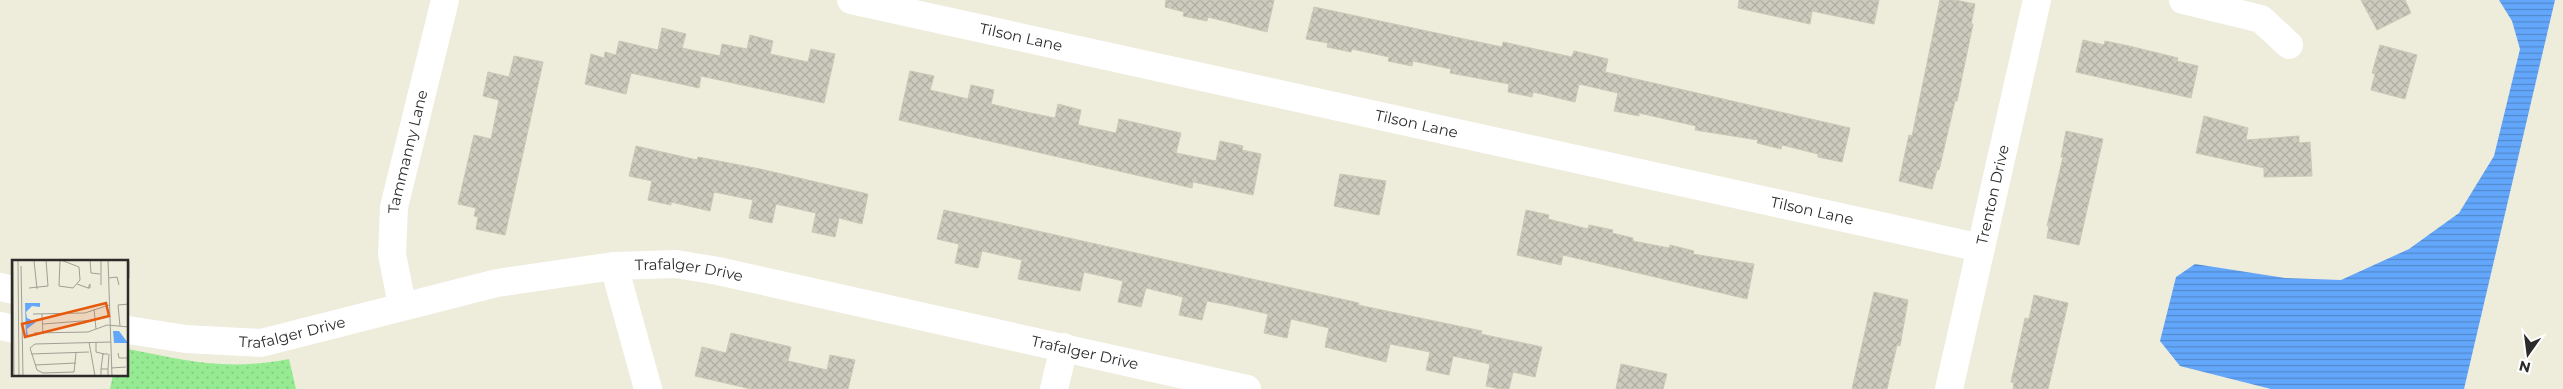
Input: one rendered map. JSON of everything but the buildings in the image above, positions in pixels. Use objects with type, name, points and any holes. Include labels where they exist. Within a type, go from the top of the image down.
[{"type":"street","name":"Tammanny Lane","points":[[402,305],[392,254],[394,207],[445,0]]},
{"type":"street","name":"Tilson Lane","points":[[851,0],[1981,248]]},
{"type":"street","name":"Trenton Drive","points":[[1949,389],[2037,0]]},
{"type":"street","points":[[2183,0],[2261,19],[2289,44]]},
{"type":"street","name":"Trafalger Drive","points":[[129,330],[186,339],[261,343],[402,305],[497,283],[614,266],[676,264],[718,271],[1247,389]]},
{"type":"street","points":[[614,266],[648,389]]},
{"type":"street","points":[[1054,389],[1064,347]]},
{"type":"green space","points":[[129,349],[208,363],[267,363],[289,359],[296,389],[110,389],[113,376],[129,376]]},
{"type":"water","points":[[2499,0],[2555,0],[2464,389],[2271,389],[2180,366],[2160,341],[2176,277],[2195,264],[2285,278],[2341,280],[2409,249],[2459,213],[2494,156],[2520,49],[2512,21]]}]
